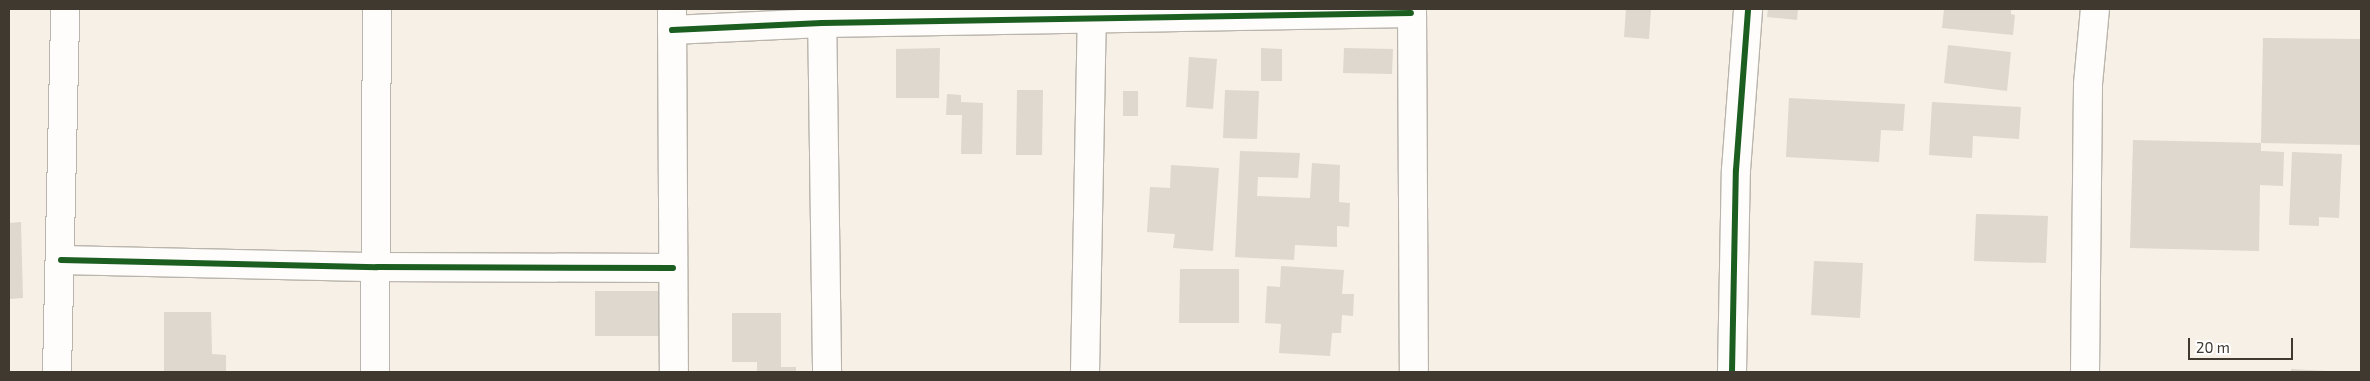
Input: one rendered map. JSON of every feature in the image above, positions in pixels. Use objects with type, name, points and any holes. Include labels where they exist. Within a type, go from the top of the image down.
[{"type":"street","points":[[57,372],[61,260],[64,9]]},
{"type":"street","points":[[375,372],[377,9]]},
{"type":"street","points":[[1732,372],[1736,170],[1748,9]]},
{"type":"street","points":[[2085,372],[2088,84],[2095,9]]},
{"type":"street","points":[[674,372],[672,19],[822,16],[1092,20],[1412,11],[1414,372]]},
{"type":"street","points":[[822,16],[826,372]]},
{"type":"street","points":[[1084,372],[1092,20]]},
{"type":"street","points":[[61,260],[377,267],[673,268]]},
{"type":"building","points":[[1626,9],[1651,9],[1649,39],[1624,37]]},
{"type":"building","points":[[1768,9],[1798,9],[1797,20],[1767,17]]},
{"type":"building","points":[[1944,9],[2011,9],[2011,14],[2015,15],[2013,35],[1942,28]]},
{"type":"building","points":[[2263,38],[2361,39],[2361,145],[2261,143]]},
{"type":"building","points":[[1948,45],[2011,52],[2007,91],[1944,83]]},
{"type":"building","points":[[940,48],[939,98],[896,98],[896,49]]},
{"type":"building","points":[[1261,48],[1282,49],[1282,81],[1261,81]]},
{"type":"building","points":[[1344,48],[1393,49],[1392,74],[1343,73]]},
{"type":"building","points":[[1189,57],[1217,59],[1213,109],[1186,107]]},
{"type":"building","points":[[1017,90],[1043,90],[1042,155],[1016,155]]},
{"type":"building","points":[[1225,90],[1259,91],[1257,139],[1223,138]]},
{"type":"building","points":[[1123,91],[1138,91],[1138,116],[1123,116]]},
{"type":"building","points":[[947,94],[961,95],[961,102],[983,103],[982,154],[961,154],[962,115],[946,115]]},
{"type":"building","points":[[1789,98],[1905,104],[1903,131],[1881,130],[1879,162],[1786,157]]},
{"type":"building","points":[[1932,102],[2021,107],[2019,139],[1973,136],[1972,158],[1929,155]]},
{"type":"building","points":[[2133,140],[2261,143],[2261,151],[2284,152],[2283,186],[2260,185],[2259,251],[2130,248]]},
{"type":"building","points":[[1240,151],[1300,153],[1298,178],[1258,177],[1257,196],[1310,198],[1312,163],[1340,165],[1339,202],[1350,203],[1349,227],[1337,226],[1337,247],[1295,245],[1294,260],[1235,257]]},
{"type":"building","points":[[2292,152],[2342,154],[2339,218],[2319,217],[2319,226],[2289,225]]},
{"type":"building","points":[[1171,165],[1219,168],[1213,251],[1173,248],[1175,234],[1147,232],[1150,187],[1170,188]]},
{"type":"building","points":[[1976,214],[2048,216],[2046,263],[1974,261]]},
{"type":"building","points":[[21,222],[23,298],[9,299],[9,223]]},
{"type":"building","points":[[1814,261],[1863,263],[1860,318],[1811,315]]},
{"type":"building","points":[[1281,266],[1344,270],[1342,294],[1354,294],[1353,316],[1342,315],[1341,333],[1332,333],[1330,356],[1279,353],[1281,324],[1265,323],[1267,286],[1280,287]]},
{"type":"building","points":[[1180,269],[1239,269],[1239,323],[1179,323]]},
{"type":"building","points":[[595,291],[661,291],[661,336],[595,336]]},
{"type":"building","points":[[164,312],[211,312],[212,354],[226,355],[226,372],[164,372]]},
{"type":"building","points":[[732,313],[781,313],[781,367],[796,367],[796,372],[757,372],[757,362],[732,362]]},
{"type":"building","points":[[2291,369],[2328,371],[2328,372],[2291,372]]},
{"type":"cycle path","points":[[1732,372],[1736,170],[1748,9]]},
{"type":"cycle path","points":[[672,30],[822,23],[1411,13]]},
{"type":"cycle path","points":[[61,260],[377,267],[673,268]]}]
